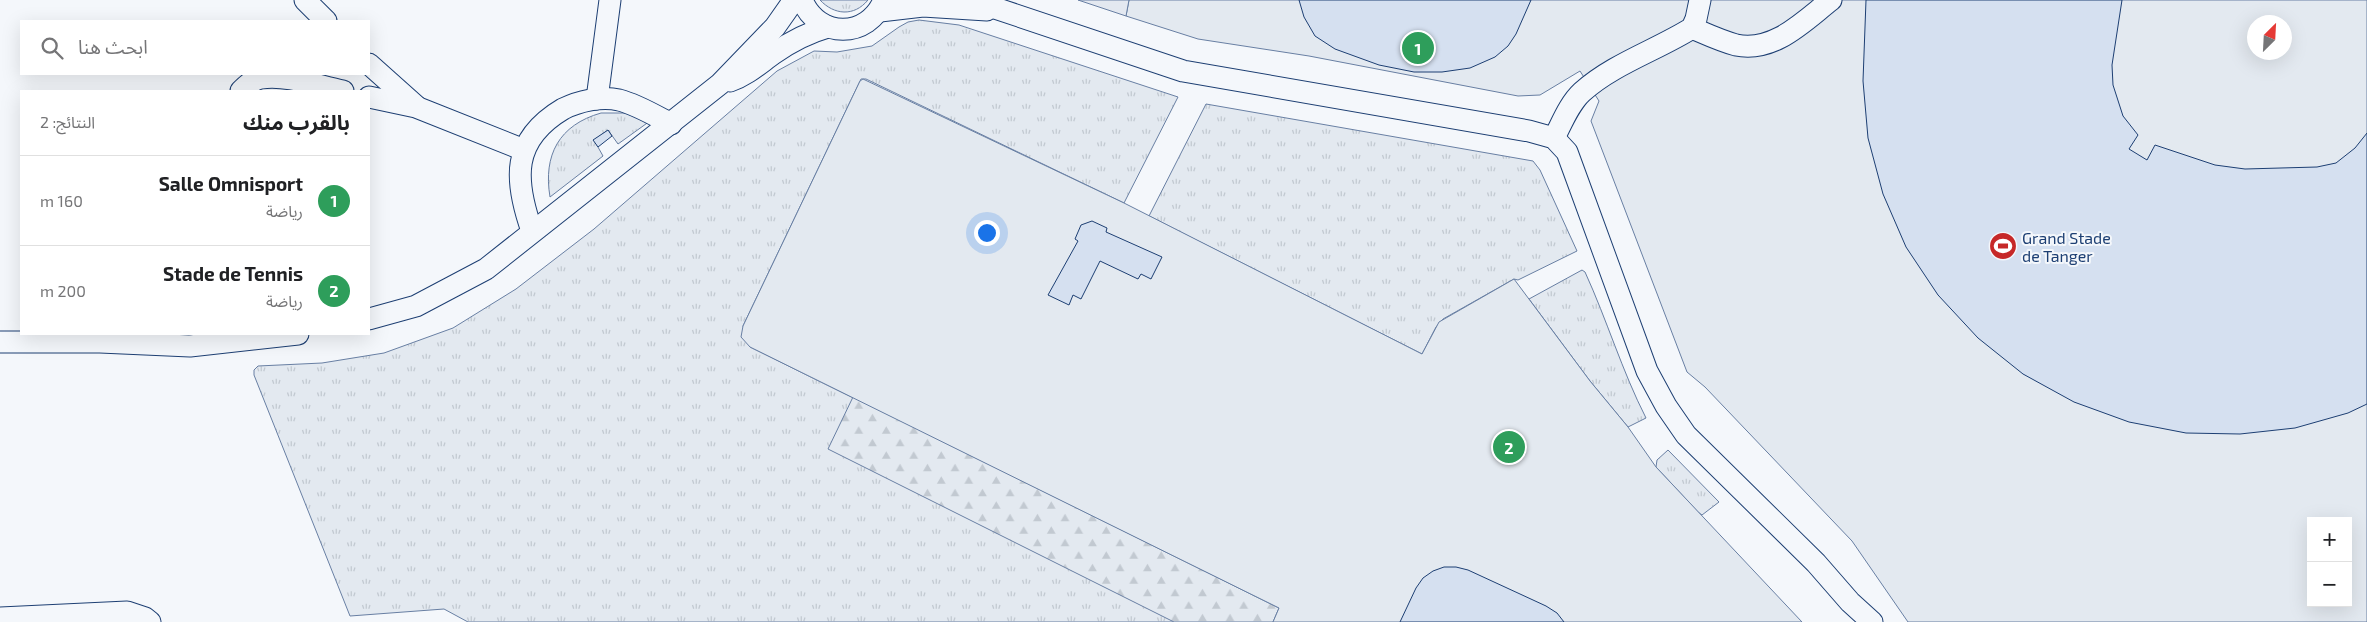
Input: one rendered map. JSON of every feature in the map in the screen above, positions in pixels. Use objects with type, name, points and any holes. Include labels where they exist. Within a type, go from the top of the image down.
[{"type":"street","points":[[305,0],[325,20]]},
{"type":"street","points":[[597,99],[610,0]]},
{"type":"street","points":[[370,319],[416,306],[478,273],[720,84],[775,27],[794,0]]},
{"type":"street","points":[[802,0],[806,9],[815,20],[828,27],[842,30],[857,28],[870,21],[882,5],[945,6],[1010,14]]},
{"type":"street","points":[[971,0],[1183,71],[1529,131],[1554,138],[1567,152],[1647,371],[1666,406],[1686,435],[1816,563],[1850,602],[1872,622]]},
{"type":"street","points":[[1554,138],[1566,114],[1582,93],[1607,74],[1692,28],[1700,0]]},
{"type":"street","points":[[1692,28],[1735,44],[1758,46],[1787,34],[1831,0]]},
{"type":"street","points":[[720,84],[748,73],[780,50],[810,32],[828,27]]},
{"type":"street","points":[[370,65],[416,107]]},
{"type":"street","points":[[242,90],[259,78],[286,79],[338,90]]},
{"type":"street","points":[[370,97],[416,107],[524,150]]},
{"type":"street","points":[[532,231],[521,200],[521,172],[524,150],[534,132],[547,119],[570,106],[597,99],[618,100],[643,109],[670,124]]},
{"type":"street","points":[[0,342],[98,338],[190,346],[289,335]]},
{"type":"street","points":[[1850,602],[1856,622]]},
{"type":"street","points":[[0,618],[127,612],[145,618],[150,622]]},
{"type":"green space","points":[[820,0],[868,0],[857,9],[844,12],[831,9]]},
{"type":"green space","name":"Grand Stade de Tanger","points":[[1129,0],[2367,0],[2367,622],[1908,622],[1852,541],[1705,387],[1687,372],[1591,121],[1599,101],[1580,71],[1540,95],[1518,96],[1309,56],[1198,39],[1126,16]]},
{"type":"green space","points":[[919,20],[959,25],[1178,97],[1124,203],[866,79],[861,79],[743,326],[750,347],[1279,608],[1273,622],[468,622],[444,609],[350,616],[254,375],[254,370],[258,366],[322,363],[384,353],[453,328],[516,289],[594,229],[777,71],[814,51],[837,52],[872,46],[908,22]]},
{"type":"green space","points":[[863,79],[1124,203],[1422,354],[1439,322],[1514,279],[1590,381],[1628,427],[1656,467],[1802,622],[1273,622],[1279,608],[750,347],[741,337],[743,326],[860,81]]},
{"type":"green space","points":[[1206,104],[1533,161],[1540,170],[1577,251],[1518,280],[1514,279],[1443,319],[1436,327],[1422,354],[1149,216]]},
{"type":"green space","points":[[601,113],[625,113],[650,121],[618,144],[608,130],[594,140],[603,156],[550,197],[549,168],[557,144],[574,125],[586,118]]},
{"type":"green space","points":[[1582,270],[1585,272],[1593,290],[1629,382],[1646,418],[1628,427],[1590,381],[1529,299]]},
{"type":"green space","points":[[853,397],[1279,608],[1273,622],[1174,622],[828,449]]},
{"type":"green space","points":[[1668,450],[1719,502],[1702,515],[1656,467],[1657,460]]},
{"type":"shaded area","points":[[1078,0],[1129,0],[1126,16]]},
{"type":"building","points":[[1299,0],[1531,0],[1516,34],[1508,46],[1495,57],[1470,68],[1442,72],[1414,72],[1379,65],[1335,49],[1315,36],[1304,17]]},
{"type":"building","points":[[1866,0],[2122,0],[2112,65],[2113,85],[2123,116],[2138,135],[2129,149],[2147,160],[2155,145],[2215,165],[2245,169],[2317,167],[2336,163],[2355,148],[2367,133],[2367,404],[2348,413],[2295,428],[2240,434],[2186,433],[2129,422],[2074,402],[2023,374],[1978,338],[1938,295],[1906,247],[1883,194],[1868,138],[1863,81]]},
{"type":"building","points":[[608,130],[612,136],[598,147],[593,140]]},
{"type":"building","points":[[1092,221],[1107,228],[1106,232],[1162,257],[1151,279],[1141,274],[1138,279],[1100,261],[1081,299],[1073,295],[1069,305],[1048,295],[1078,241],[1075,239],[1081,225]]},
{"type":"building","points":[[1444,567],[1468,570],[1546,606],[1557,613],[1564,622],[1400,622],[1416,588],[1423,578],[1433,571]]},
{"type":"place","name":"Salle Omnisport","points":[[1418,48]]},
{"type":"place","name":"Grand Stade de Tanger","points":[[2003,246]]},
{"type":"place","name":"Stade de Tennis","points":[[1509,447]]}]
